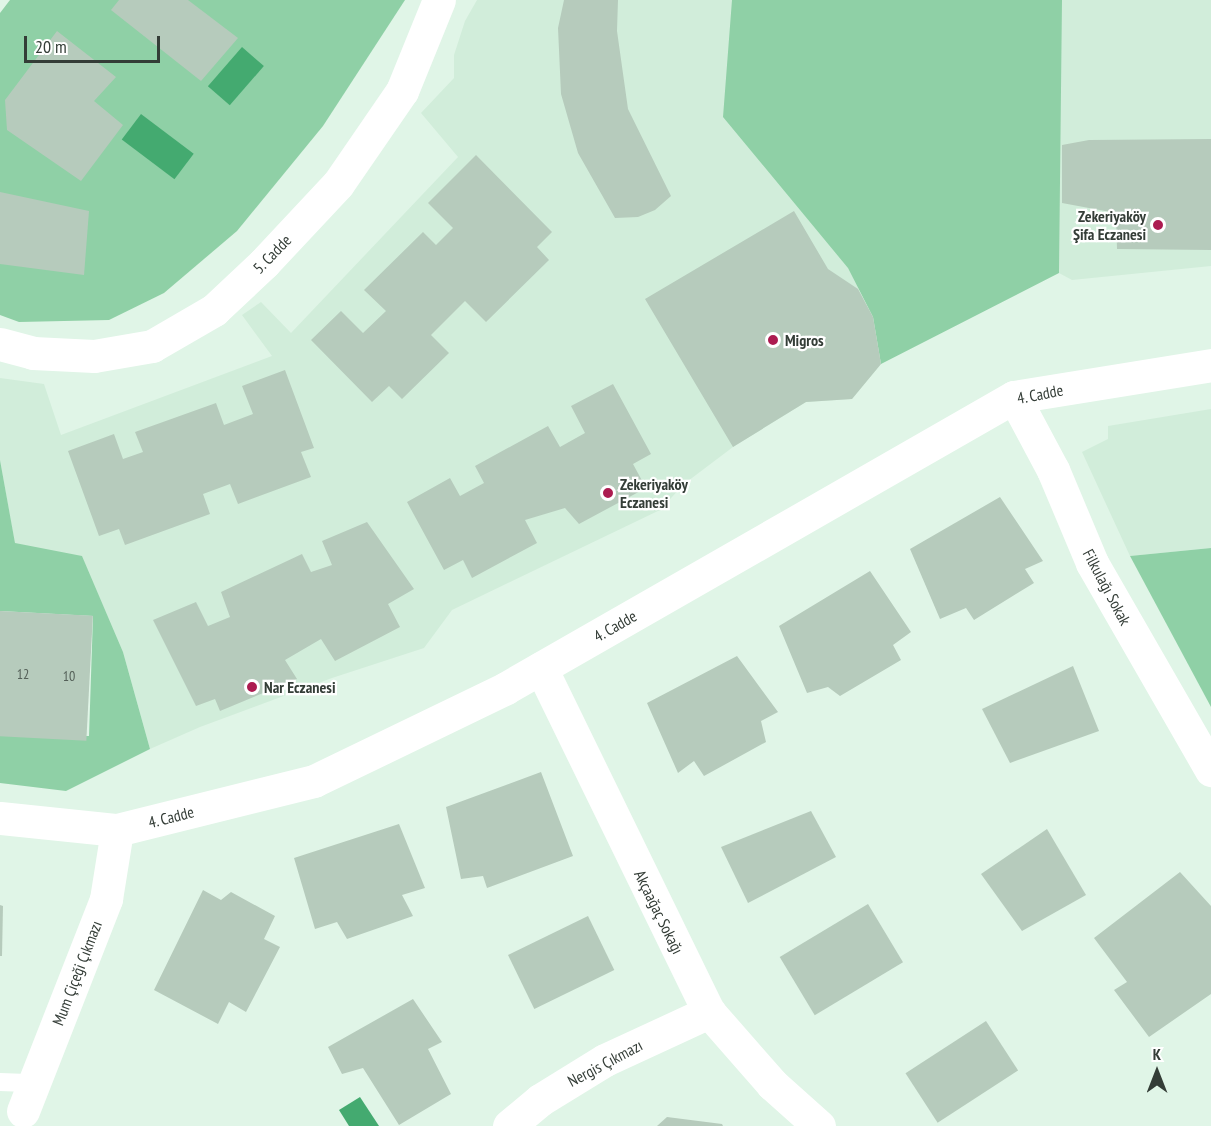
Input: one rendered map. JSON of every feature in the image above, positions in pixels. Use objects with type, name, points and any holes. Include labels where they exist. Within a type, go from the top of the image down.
[{"type":"street","name":"5. Cadde","points":[[0,345],[33,353],[94,356],[152,346],[214,310],[264,263],[338,184],[402,91],[440,0]]},
{"type":"street","name":"4. Cadde","points":[[0,818],[117,830],[314,781],[506,688],[1014,397],[1211,365]]},
{"type":"street","name":"Filkulağı Sokak","points":[[1014,397],[1053,470],[1092,562],[1211,770]]},
{"type":"street","name":"Akçaağaç Sokağı","points":[[541,668],[709,1012],[772,1084],[819,1126]]},
{"type":"street","name":"Mum Çiçeği Çıkmazı","points":[[28,1097],[106,899],[117,830]]},
{"type":"street","name":"Nergis Çıkmazı","points":[[509,1126],[540,1100],[604,1060],[709,1012]]},
{"type":"lane","points":[[0,1082],[28,1097]]},
{"type":"shaded area","points":[[10,0],[405,0],[323,126],[237,231],[164,293],[109,320],[19,322],[0,315],[0,13]]},
{"type":"shaded area","points":[[477,0],[1211,0],[1211,266],[1072,280],[1059,273],[1059,243],[858,288],[873,317],[881,364],[852,399],[806,402],[733,447],[684,484],[660,510],[452,610],[424,648],[332,678],[200,727],[150,749],[123,652],[82,557],[15,544],[0,460],[0,378],[44,384],[61,435],[272,356],[242,315],[261,302],[291,333],[458,157],[421,113],[454,78],[454,55],[465,21]]},
{"type":"shaded area","points":[[732,0],[1062,0],[1059,273],[881,364],[873,317],[848,268],[723,117]]},
{"type":"shaded area","points":[[242,47],[264,66],[230,105],[208,86]]},
{"type":"shaded area","points":[[141,114],[194,154],[174,179],[122,140]]},
{"type":"shaded area","points":[[1211,409],[1211,548],[1130,556],[1082,452],[1108,439],[1108,426]]},
{"type":"shaded area","points":[[0,460],[15,543],[82,556],[123,652],[150,749],[66,791],[0,783],[0,736],[89,736],[93,616],[0,611]]},
{"type":"shaded area","points":[[1211,548],[1211,707],[1130,556]]},
{"type":"shaded area","points":[[360,1097],[379,1126],[349,1126],[339,1110]]},
{"type":"building","points":[[119,0],[188,0],[238,38],[201,81],[111,10]]},
{"type":"building","points":[[564,0],[618,0],[617,31],[628,109],[671,196],[655,210],[638,217],[615,218],[578,153],[561,94],[558,28]]},
{"type":"building","points":[[57,31],[116,77],[94,101],[123,125],[81,181],[7,130],[5,100]]},
{"type":"building","points":[[1211,139],[1211,250],[1117,249],[1116,213],[1062,203],[1062,145],[1089,140]]},
{"type":"building","points":[[476,155],[552,232],[537,247],[549,260],[486,322],[465,301],[431,335],[449,353],[402,399],[389,386],[372,402],[311,340],[341,311],[363,333],[386,311],[364,290],[423,232],[436,245],[453,228],[428,203]]},
{"type":"building","points":[[0,192],[89,211],[84,275],[0,264]]},
{"type":"building","name":"Migros","points":[[794,211],[828,269],[858,289],[873,317],[881,364],[852,399],[806,402],[733,447],[645,299]]},
{"type":"building","points":[[285,370],[314,448],[301,452],[311,477],[238,504],[230,484],[203,494],[210,514],[125,545],[119,529],[99,536],[68,451],[114,434],[123,459],[143,452],[135,432],[216,403],[224,425],[253,414],[242,386]]},
{"type":"building","points":[[613,384],[651,454],[633,464],[646,488],[579,524],[565,508],[525,520],[537,543],[472,578],[463,560],[444,570],[407,502],[450,478],[460,496],[484,483],[475,466],[548,426],[560,447],[585,433],[571,406]]},
{"type":"building","points":[[1000,497],[1043,561],[1025,569],[1034,583],[974,620],[966,608],[940,619],[910,549]]},
{"type":"building","points":[[367,522],[414,589],[388,604],[400,627],[335,661],[321,639],[285,660],[297,679],[220,711],[215,699],[196,706],[153,620],[196,602],[208,626],[230,617],[221,592],[302,554],[311,572],[332,565],[322,541]]},
{"type":"building","points":[[870,571],[911,632],[893,645],[901,660],[840,696],[828,687],[807,693],[779,626]]},
{"type":"building","points":[[0,611],[93,616],[86,741],[0,736]]},
{"type":"building","points":[[737,656],[778,712],[761,721],[766,742],[704,776],[694,761],[678,773],[647,703]]},
{"type":"building","points":[[1073,666],[1099,731],[1010,763],[982,709]]},
{"type":"building","points":[[541,772],[573,856],[487,888],[483,876],[461,879],[446,807]]},
{"type":"building","points":[[811,811],[836,857],[748,903],[721,847]]},
{"type":"building","points":[[399,824],[425,888],[402,895],[413,916],[347,939],[337,922],[315,929],[294,858]]},
{"type":"building","points":[[1047,829],[1086,895],[1022,931],[981,874]]},
{"type":"building","points":[[1180,872],[1211,906],[1211,994],[1149,1037],[1114,990],[1127,982],[1094,938]]},
{"type":"building","points":[[203,890],[221,900],[231,892],[275,916],[264,939],[280,947],[246,1012],[229,1002],[218,1024],[154,990]]},
{"type":"building","points":[[868,904],[903,962],[815,1015],[780,957]]},
{"type":"building","points":[[0,905],[3,906],[2,956],[0,956]]},
{"type":"building","points":[[588,916],[614,970],[534,1009],[508,955]]},
{"type":"building","points":[[413,999],[442,1042],[428,1049],[451,1094],[399,1125],[363,1068],[342,1074],[328,1047]]},
{"type":"building","points":[[986,1021],[1018,1070],[938,1123],[905,1073]]},
{"type":"building","points":[[667,1117],[722,1124],[723,1126],[657,1126]]},
{"type":"place","name":"Zekeriyaköy Şifa Eczanesi","points":[[1158,225]]},
{"type":"place","name":"Migros","points":[[773,340]]},
{"type":"place","name":"Zekeriyaköy Eczanesi","points":[[608,493]]},
{"type":"place","name":"Nar Eczanesi","points":[[252,687]]}]
